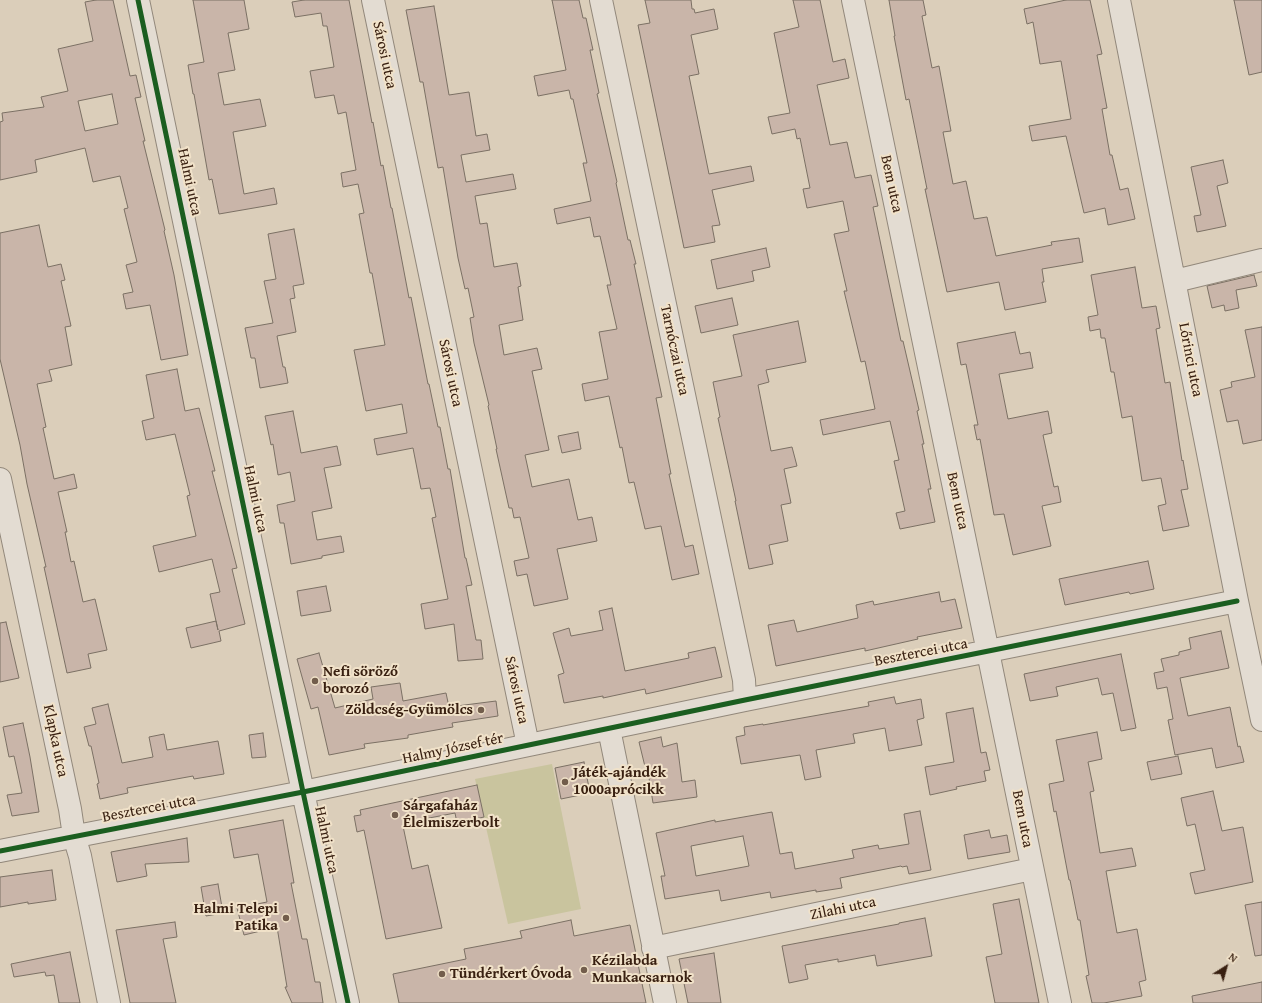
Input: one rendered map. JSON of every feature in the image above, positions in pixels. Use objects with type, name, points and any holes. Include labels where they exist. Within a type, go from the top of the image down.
[{"type":"street","name":"Halmi utca","points":[[138,0],[348,1003]]},
{"type":"street","name":"Sárosi utca","points":[[373,0],[528,745]]},
{"type":"street","name":"Tarnóczai utca","points":[[601,0],[742,672],[745,700]]},
{"type":"street","name":"Bem utca","points":[[853,0],[1060,1003]]},
{"type":"street","name":"Lőrinci utca","points":[[1119,0],[1237,601],[1262,720]]},
{"type":"street","points":[[1175,281],[1262,260]]},
{"type":"street","name":"Klapka utca","points":[[0,479],[110,1003]]},
{"type":"street","name":"Besztercei utca","points":[[609,729],[745,700],[1237,601]]},
{"type":"street","name":"Halmy József tér","points":[[303,792],[609,729]]},
{"type":"street","points":[[609,729],[665,1003]]},
{"type":"street","name":"Besztercei utca","points":[[0,851],[303,792]]},
{"type":"street","name":"Zilahi utca","points":[[653,948],[1032,869]]},
{"type":"shaded area","points":[[552,764],[581,909],[508,924],[475,779]]},
{"type":"building","points":[[96,0],[113,0],[130,76],[136,75],[141,97],[135,98],[145,141],[143,141],[165,230],[188,355],[161,360],[150,305],[126,309],[123,294],[133,292],[126,265],[137,262],[124,209],[128,208],[120,176],[93,182],[85,148],[35,160],[37,172],[0,180],[0,122],[3,121],[2,113],[44,107],[41,97],[68,91],[58,49],[93,41],[85,2]],"holes":[[[112,94],[118,124],[85,131],[78,101]]]},
{"type":"building","points":[[193,0],[244,0],[249,29],[228,33],[235,70],[218,73],[224,105],[260,99],[266,126],[233,132],[244,194],[274,188],[277,204],[219,214],[212,179],[209,180],[188,65],[204,62]]},
{"type":"building","points":[[304,0],[349,0],[372,123],[373,122],[381,166],[383,165],[409,298],[411,297],[428,384],[438,427],[440,427],[448,469],[450,469],[465,558],[472,585],[466,586],[476,640],[481,640],[483,659],[458,661],[454,624],[425,629],[421,604],[448,599],[432,518],[436,517],[430,488],[421,489],[413,448],[377,455],[374,439],[407,433],[402,404],[366,411],[354,350],[385,345],[372,273],[370,273],[359,214],[364,213],[358,184],[343,187],[341,173],[356,170],[346,112],[338,114],[334,95],[315,98],[310,71],[334,67],[327,26],[323,26],[321,13],[295,17],[292,2]]},
{"type":"building","points":[[552,0],[579,0],[583,18],[586,18],[593,50],[590,50],[599,93],[597,94],[617,182],[628,240],[630,240],[636,264],[634,264],[662,397],[656,398],[671,474],[669,474],[685,547],[693,545],[699,574],[672,580],[661,526],[645,529],[634,482],[629,483],[622,447],[620,448],[609,396],[585,401],[582,384],[608,379],[599,332],[617,329],[607,285],[611,285],[600,236],[594,237],[590,217],[557,224],[554,209],[591,201],[583,163],[587,163],[573,99],[571,99],[569,90],[538,96],[534,76],[566,70]]},
{"type":"building","points":[[645,0],[691,0],[692,9],[694,9],[695,13],[714,9],[718,29],[691,35],[699,74],[689,76],[709,174],[751,166],[754,181],[712,190],[720,225],[712,226],[715,242],[684,248],[638,25],[650,23]]},
{"type":"building","points":[[793,0],[820,0],[833,62],[845,59],[849,78],[817,85],[830,145],[847,142],[855,178],[871,175],[878,206],[873,207],[901,341],[903,341],[919,410],[917,411],[924,444],[922,444],[931,489],[928,489],[935,522],[900,529],[896,513],[905,511],[894,461],[899,460],[890,421],[823,435],[820,420],[875,409],[865,361],[861,362],[844,291],[847,291],[834,234],[849,231],[843,201],[807,208],[803,189],[810,188],[800,138],[797,139],[795,129],[772,134],[768,117],[790,113],[774,33],[799,27]]},
{"type":"building","points":[[889,0],[923,0],[926,15],[922,16],[932,68],[939,66],[951,131],[943,132],[953,184],[966,181],[974,219],[987,217],[996,256],[1052,245],[1051,242],[1079,238],[1083,262],[1042,269],[1044,282],[1042,282],[1046,302],[1005,310],[999,282],[947,292],[925,189],[927,189],[909,99],[906,100]]},
{"type":"building","points":[[1066,0],[1090,0],[1102,54],[1097,55],[1107,108],[1102,109],[1110,155],[1112,155],[1120,190],[1128,188],[1135,219],[1108,225],[1105,208],[1084,213],[1066,136],[1032,141],[1029,126],[1071,119],[1061,61],[1040,64],[1033,22],[1027,24],[1024,9]]},
{"type":"building","points":[[1234,0],[1262,0],[1262,72],[1249,75]]},
{"type":"building","points":[[434,6],[449,95],[469,92],[476,136],[487,134],[490,150],[461,155],[466,182],[513,174],[516,189],[475,196],[480,224],[487,223],[494,267],[517,263],[521,286],[518,287],[523,320],[499,325],[504,355],[537,348],[542,369],[532,371],[549,450],[525,455],[532,487],[569,479],[578,520],[592,517],[597,541],[557,549],[568,599],[534,606],[527,574],[517,576],[514,561],[529,558],[520,517],[514,518],[512,508],[509,508],[496,449],[489,405],[474,343],[470,318],[474,317],[468,288],[465,289],[458,258],[443,167],[438,168],[423,82],[420,82],[406,10]]},
{"type":"building","points":[[1223,160],[1228,183],[1217,186],[1226,226],[1197,232],[1194,216],[1201,215],[1191,167]]},
{"type":"building","points":[[39,225],[48,267],[61,264],[65,280],[61,281],[71,326],[65,327],[72,365],[49,370],[52,381],[37,384],[46,427],[43,428],[54,479],[74,474],[77,488],[58,492],[67,532],[65,532],[71,562],[74,561],[83,602],[95,599],[107,650],[88,654],[91,668],[67,673],[20,445],[0,359],[0,233]]},
{"type":"building","points":[[294,229],[304,284],[293,286],[295,298],[290,299],[296,332],[277,336],[283,367],[285,367],[288,383],[260,388],[255,358],[251,358],[245,328],[273,323],[264,281],[276,279],[268,234]]},
{"type":"building","points":[[766,248],[770,267],[752,271],[754,281],[717,289],[711,260]]},
{"type":"building","points":[[1135,267],[1142,308],[1156,306],[1160,328],[1156,329],[1165,383],[1170,382],[1182,461],[1183,460],[1188,489],[1181,490],[1189,526],[1163,531],[1158,506],[1166,504],[1161,478],[1142,481],[1132,416],[1122,418],[1114,372],[1111,372],[1105,338],[1101,338],[1100,329],[1090,331],[1088,317],[1098,315],[1091,275]]},
{"type":"building","points":[[1254,275],[1257,286],[1236,290],[1239,308],[1225,311],[1224,305],[1212,308],[1207,286]]},
{"type":"building","points":[[732,298],[738,325],[701,333],[695,306]]},
{"type":"building","points":[[798,321],[806,362],[766,370],[769,382],[758,385],[771,451],[792,447],[797,466],[784,469],[791,503],[781,505],[788,541],[769,545],[773,564],[749,569],[718,418],[720,417],[713,382],[742,376],[733,335]]},
{"type":"building","points":[[1262,327],[1262,440],[1243,444],[1238,420],[1227,422],[1220,390],[1232,387],[1231,382],[1255,377],[1245,330]]},
{"type":"building","points":[[1015,332],[1020,354],[1030,352],[1033,368],[999,374],[1008,419],[1048,411],[1052,433],[1043,435],[1054,487],[1058,486],[1061,502],[1042,506],[1051,546],[1013,555],[1004,514],[994,515],[980,439],[977,440],[974,425],[978,425],[966,364],[961,365],[957,343]]},
{"type":"building","points":[[177,369],[185,411],[199,408],[215,471],[212,471],[237,568],[232,569],[245,624],[219,631],[221,641],[191,648],[186,628],[216,621],[210,594],[220,592],[212,559],[159,572],[153,546],[196,536],[187,496],[190,495],[175,434],[146,440],[142,421],[154,418],[146,375]]},
{"type":"building","points":[[293,411],[301,453],[337,446],[341,465],[324,468],[332,508],[312,512],[317,540],[341,536],[344,552],[291,564],[284,523],[280,523],[277,505],[295,501],[290,472],[278,475],[273,444],[271,445],[265,416]]},
{"type":"building","points":[[578,432],[581,449],[562,453],[558,436]]},
{"type":"building","points":[[1148,561],[1154,589],[1130,594],[1129,592],[1065,605],[1059,579]]},
{"type":"building","points":[[326,586],[331,611],[301,616],[297,591]]},
{"type":"building","points":[[939,592],[941,602],[955,599],[962,628],[917,637],[918,639],[865,651],[865,648],[776,666],[768,625],[794,620],[797,632],[858,618],[856,605],[873,601],[874,605]]},
{"type":"building","points":[[612,608],[625,671],[689,658],[688,653],[715,647],[722,677],[646,694],[645,689],[603,698],[603,696],[564,703],[558,675],[564,673],[553,633],[569,628],[571,636],[603,630],[599,611]]},
{"type":"building","points":[[6,622],[19,678],[0,682],[0,623]]},
{"type":"building","points":[[1221,631],[1229,668],[1180,678],[1188,716],[1230,707],[1238,747],[1240,746],[1244,762],[1216,768],[1212,748],[1175,755],[1168,720],[1173,719],[1167,687],[1157,689],[1154,673],[1164,671],[1161,659],[1179,655],[1179,652],[1191,649],[1189,638]]},
{"type":"building","points":[[319,653],[335,708],[373,699],[371,687],[400,683],[403,701],[446,693],[449,707],[496,701],[498,716],[452,723],[453,727],[408,735],[408,738],[364,744],[365,748],[329,755],[318,707],[311,709],[297,659]]},
{"type":"building","points":[[1121,654],[1136,728],[1121,731],[1113,693],[1102,695],[1098,678],[1056,687],[1058,696],[1030,701],[1024,674]]},
{"type":"building","points":[[894,697],[896,704],[921,699],[924,718],[917,720],[922,745],[889,751],[885,728],[853,734],[855,743],[816,750],[821,777],[805,780],[800,755],[741,764],[736,737],[745,735],[744,727],[869,706],[868,702]]},
{"type":"building","points":[[108,704],[122,763],[153,757],[149,737],[164,734],[167,750],[218,741],[224,774],[194,779],[193,776],[127,788],[128,793],[100,799],[97,784],[99,783],[91,746],[89,746],[84,727],[96,724],[92,708]]},
{"type":"building","points":[[973,708],[981,753],[986,752],[990,770],[984,771],[986,781],[956,787],[957,789],[930,795],[925,767],[954,762],[946,713]]},
{"type":"building","points":[[23,723],[39,812],[12,816],[7,795],[22,793],[14,756],[9,757],[3,727]]},
{"type":"building","points":[[1097,732],[1102,759],[1088,762],[1094,791],[1090,792],[1100,853],[1132,848],[1136,866],[1106,871],[1117,933],[1137,929],[1146,980],[1139,982],[1142,996],[1104,1003],[1092,1003],[1086,976],[1089,975],[1080,920],[1078,920],[1056,811],[1054,812],[1049,784],[1064,781],[1056,740]]},
{"type":"building","points":[[263,733],[266,757],[252,758],[249,735]]},
{"type":"building","points":[[661,737],[663,747],[677,743],[682,782],[695,780],[697,797],[653,803],[649,778],[648,779],[639,742]]},
{"type":"building","points":[[1178,756],[1182,774],[1151,780],[1147,762]]},
{"type":"building","points":[[584,762],[590,793],[561,799],[555,768]]},
{"type":"building","points":[[477,785],[484,817],[457,823],[455,813],[424,819],[425,822],[403,826],[412,869],[428,865],[442,928],[386,939],[364,830],[357,832],[354,816],[361,815],[360,810]]},
{"type":"building","points":[[1213,791],[1222,831],[1243,827],[1253,882],[1195,894],[1190,873],[1205,870],[1195,824],[1187,826],[1181,798]]},
{"type":"building","points":[[920,811],[931,870],[909,874],[907,866],[901,866],[840,878],[842,888],[816,892],[816,890],[771,898],[770,892],[721,901],[719,890],[665,899],[661,876],[665,876],[656,833],[715,820],[715,822],[772,812],[780,854],[792,852],[795,869],[854,858],[852,850],[878,845],[879,849],[909,844],[904,814]],"holes":[[[743,836],[749,866],[696,876],[691,846]]]},
{"type":"building","points":[[283,820],[294,883],[291,883],[302,939],[307,939],[315,982],[320,982],[323,1003],[292,1003],[285,987],[287,987],[277,927],[244,935],[237,908],[267,902],[258,854],[234,858],[229,830]]},
{"type":"building","points":[[989,830],[991,838],[1007,835],[1010,852],[968,859],[964,835]]},
{"type":"building","points":[[187,838],[189,862],[145,864],[147,876],[117,882],[111,852]]},
{"type":"building","points":[[52,870],[56,900],[28,904],[28,902],[0,907],[0,877]]},
{"type":"building","points":[[218,884],[223,913],[206,916],[201,887]]},
{"type":"building","points":[[1019,899],[1039,1003],[995,1003],[986,957],[1002,954],[993,904]]},
{"type":"building","points":[[1262,902],[1262,955],[1255,956],[1245,905]]},
{"type":"building","points":[[925,918],[932,956],[877,966],[875,955],[838,962],[838,959],[805,965],[808,979],[789,983],[782,946]]},
{"type":"building","points":[[571,920],[574,936],[630,925],[646,1003],[399,1003],[393,974],[466,959],[464,949],[522,938],[520,931]]},
{"type":"building","points":[[175,922],[177,937],[163,939],[176,1003],[130,1003],[116,930]]},
{"type":"building","points":[[70,952],[80,1003],[59,1003],[54,975],[46,976],[45,972],[14,977],[11,964]]},
{"type":"building","points":[[714,953],[721,1003],[688,1003],[679,959]]},
{"type":"building","points":[[1262,982],[1262,1003],[1193,1003],[1192,996]]},
{"type":"cycle path","points":[[138,0],[348,1003]]},
{"type":"cycle path","points":[[0,851],[303,792],[745,700],[1237,601]]},
{"type":"place","name":"Nefi söröző borozó","points":[[315,681]]},
{"type":"place","name":"Zöldcség-Gyümölcs","points":[[481,710]]},
{"type":"place","name":"Játék-ajándék 1000aprócikk","points":[[565,782]]},
{"type":"place","name":"Sárgafaház Élelmiszerbolt","points":[[395,815]]},
{"type":"place","name":"Halmi Telepi Patika","points":[[286,918]]},
{"type":"place","name":"Kézilabda Munkacsarnok","points":[[584,970]]},
{"type":"place","name":"Tündérkert Óvoda","points":[[442,974]]}]
